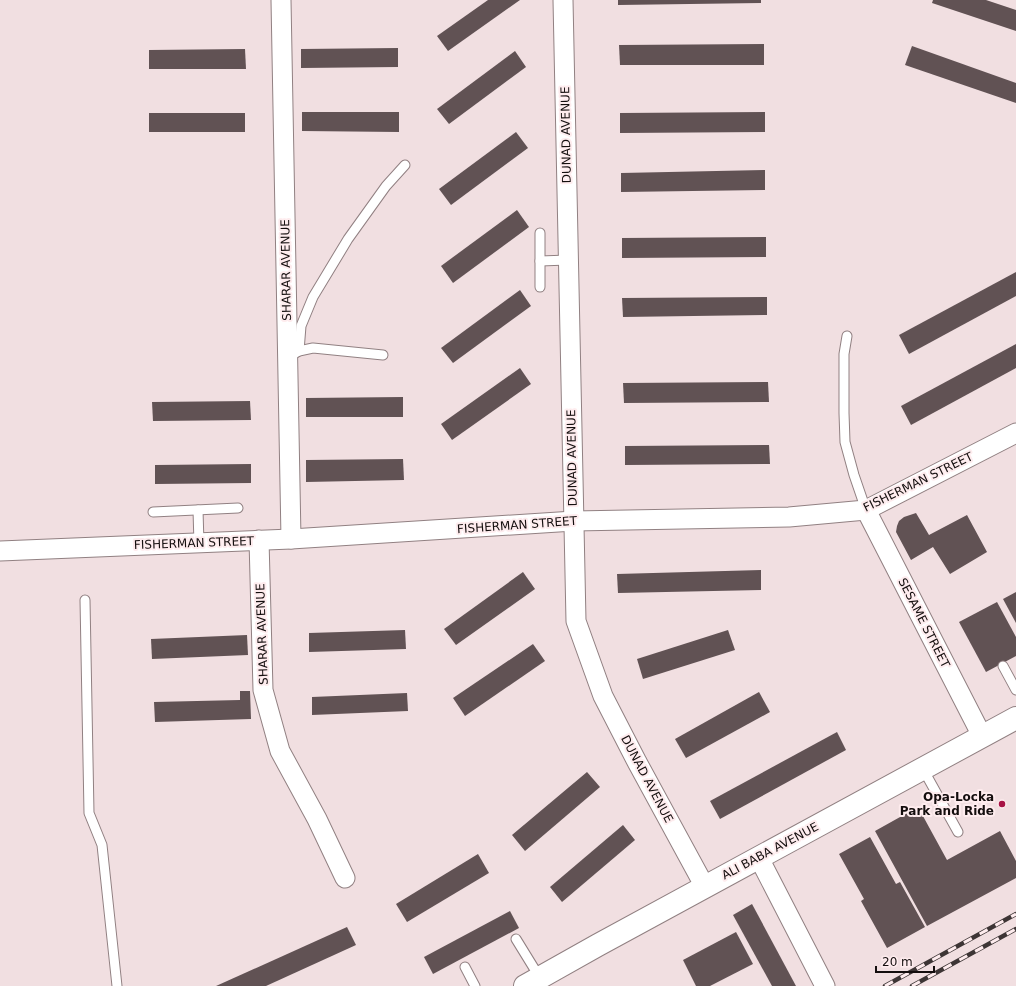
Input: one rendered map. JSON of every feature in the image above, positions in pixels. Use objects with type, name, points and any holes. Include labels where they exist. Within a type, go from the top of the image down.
[{"type":"street","name":"SHARAR AVENUE","points":[[281,0],[293,355],[291,539]]},
{"type":"street","name":"DUNAD AVENUE","points":[[563,0],[576,621],[603,696],[704,887]]},
{"type":"street","name":"FISHERMAN STREET","points":[[0,551],[199,544],[574,522],[789,517],[866,510],[1016,433]]},
{"type":"street","name":"SESAME STREET","points":[[866,510],[982,736]]},
{"type":"street","name":"SHARAR AVENUE","points":[[259,540],[263,690],[280,751],[318,818],[345,878]]},
{"type":"street","name":"ALI BABA AVENUE","points":[[533,982],[704,887],[1016,718]]},
{"type":"street","points":[[759,858],[825,986]]},
{"type":"lane","points":[[293,355],[301,326],[313,297],[348,239],[386,186],[405,165]]},
{"type":"lane","points":[[540,233],[540,287]]},
{"type":"lane","points":[[540,261],[568,260]]},
{"type":"lane","points":[[847,336],[844,354],[845,442],[866,510]]},
{"type":"lane","points":[[293,355],[313,348],[384,355]]},
{"type":"lane","points":[[153,512],[238,508]]},
{"type":"lane","points":[[198,510],[199,544]]},
{"type":"lane","points":[[85,600],[89,813],[102,845],[118,986]]},
{"type":"lane","points":[[1003,666],[1016,690]]},
{"type":"lane","points":[[923,769],[958,832]]},
{"type":"lane","points":[[516,939],[533,982]]},
{"type":"lane","points":[[465,967],[475,986]]},
{"type":"building","points":[[488,0],[520,0],[448,51],[437,36]]},
{"type":"building","points":[[618,0],[761,0],[761,3],[618,5]]},
{"type":"building","points":[[933,0],[986,0],[1016,10],[1016,31],[932,3]]},
{"type":"building","points":[[764,44],[764,65],[620,65],[619,45]]},
{"type":"building","points":[[912,46],[1016,83],[1016,103],[905,65]]},
{"type":"building","points":[[398,48],[398,67],[301,68],[301,49]]},
{"type":"building","points":[[245,49],[246,69],[149,69],[149,50]]},
{"type":"building","points":[[515,51],[526,67],[449,124],[437,109]]},
{"type":"building","points":[[302,112],[399,112],[399,132],[302,131]]},
{"type":"building","points":[[765,112],[765,132],[620,133],[620,113]]},
{"type":"building","points":[[149,113],[245,113],[245,132],[149,132]]},
{"type":"building","points":[[516,132],[528,148],[451,205],[439,189]]},
{"type":"building","points":[[765,170],[765,190],[621,192],[621,173]]},
{"type":"building","points":[[517,210],[529,227],[453,283],[441,266]]},
{"type":"building","points":[[766,237],[766,257],[622,258],[622,238]]},
{"type":"building","points":[[1016,272],[1016,296],[909,354],[899,335]]},
{"type":"building","points":[[520,290],[531,306],[453,363],[441,348]]},
{"type":"building","points":[[767,297],[767,315],[623,317],[622,298]]},
{"type":"building","points":[[1016,344],[1016,368],[911,425],[901,406]]},
{"type":"building","points":[[520,368],[531,384],[452,440],[441,424]]},
{"type":"building","points":[[768,382],[769,402],[624,403],[623,383]]},
{"type":"building","points":[[403,397],[403,417],[306,417],[306,398]]},
{"type":"building","points":[[250,401],[251,420],[153,421],[152,402]]},
{"type":"building","points":[[769,445],[770,464],[625,465],[625,446]]},
{"type":"building","points":[[403,459],[404,480],[306,482],[306,460]]},
{"type":"building","points":[[251,464],[251,483],[155,484],[155,465]]},
{"type":"building","points":[[916,513],[929,535],[967,515],[987,552],[950,574],[933,547],[911,560],[896,532],[899,521],[904,517]]},
{"type":"building","points":[[761,570],[761,590],[618,593],[617,574]]},
{"type":"building","points":[[523,572],[535,589],[456,645],[444,629]]},
{"type":"building","points":[[1016,592],[1016,623],[1003,599]]},
{"type":"building","points":[[997,602],[1016,637],[1016,656],[986,672],[959,622]]},
{"type":"building","points":[[405,630],[406,649],[309,652],[309,633]]},
{"type":"building","points":[[728,630],[735,650],[643,679],[637,659]]},
{"type":"building","points":[[247,635],[248,655],[152,659],[151,639]]},
{"type":"building","points":[[533,644],[545,661],[465,716],[453,698]]},
{"type":"building","points":[[240,691],[250,691],[251,719],[155,722],[154,702],[240,700]]},
{"type":"building","points":[[759,692],[770,712],[686,758],[675,739]]},
{"type":"building","points":[[407,693],[408,711],[312,715],[312,697]]},
{"type":"building","points":[[837,732],[846,750],[720,819],[710,801]]},
{"type":"building","points":[[587,772],[600,787],[525,851],[512,835]]},
{"type":"building","points":[[918,807],[947,860],[1000,831],[1016,861],[1016,878],[927,926],[875,831]]},
{"type":"building","points":[[623,825],[635,840],[562,902],[550,887]]},
{"type":"building","points":[[870,837],[896,884],[900,882],[925,927],[887,948],[861,901],[864,899],[839,854]]},
{"type":"building","points":[[478,854],[489,873],[407,922],[396,904]]},
{"type":"building","points":[[752,904],[796,986],[772,986],[733,915]]},
{"type":"building","points":[[510,911],[519,928],[433,974],[424,957]]},
{"type":"building","points":[[347,927],[356,945],[266,986],[216,986]]},
{"type":"building","points":[[736,932],[753,964],[710,986],[696,986],[683,960]]},
{"type":"railway","points":[[885,986],[1016,914]]},
{"type":"railway","points":[[912,986],[1016,929]]},
{"type":"place","name":"Opa-Locka Park and Ride","points":[[1002,804]]}]
